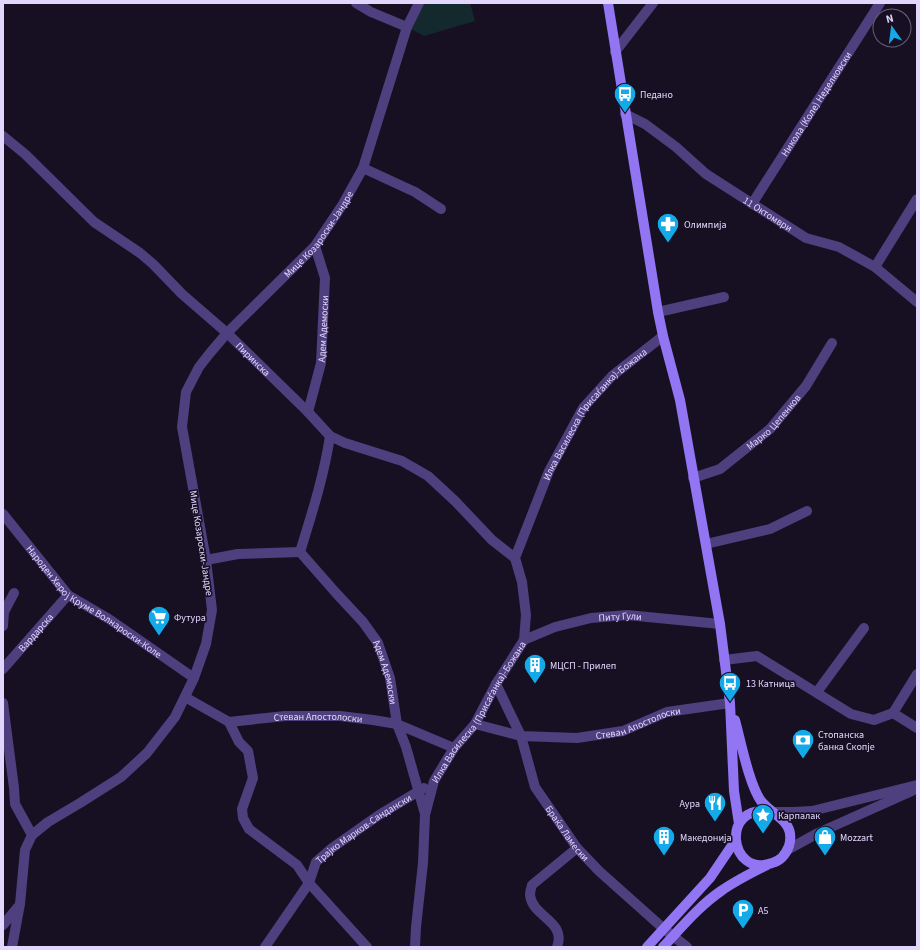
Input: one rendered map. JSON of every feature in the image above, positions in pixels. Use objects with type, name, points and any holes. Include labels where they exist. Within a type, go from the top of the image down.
[{"type":"main road","points":[[608,3],[658,312],[680,400],[720,624],[730,703],[734,791],[739,824]]},
{"type":"main road","points":[[663,947],[684,924],[720,892],[748,874],[775,862],[782,857],[787,850],[790,841],[790,832],[786,824],[761,800],[754,787],[730,703]]},
{"type":"main road","points":[[767,865],[758,865],[742,857],[735,841],[739,824],[745,816],[763,810],[772,812]]},
{"type":"main road","points":[[647,947],[710,878],[735,841]]},
{"type":"street","points":[[356,3],[371,12],[407,27]]},
{"type":"street","name":"Мице Козароски-Јандре","points":[[12,947],[20,904],[25,850],[32,835],[48,822],[121,777],[147,753],[175,717],[194,678],[206,644],[212,610],[206,560],[182,428],[186,392],[198,367],[227,333],[314,246],[343,204],[363,168],[407,27],[419,3]]},
{"type":"street","points":[[615,52],[653,3]]},
{"type":"street","name":"Никола (Коле) Неделковски","points":[[752,204],[880,3]]},
{"type":"street","name":"11 Октомври","points":[[625,114],[645,124],[676,147],[706,174],[752,204],[806,238],[839,247],[875,267],[917,302]]},
{"type":"street","name":"Пиринска","points":[[3,136],[36,164],[94,222],[144,257],[182,294],[227,333],[308,412],[330,436],[345,444],[402,461],[428,476],[455,501],[492,540],[515,558]]},
{"type":"street","points":[[363,168],[415,192],[441,209]]},
{"type":"street","points":[[875,267],[917,199]]},
{"type":"street","name":"Адем Адемоски","points":[[308,412],[321,363],[325,278],[314,246]]},
{"type":"street","points":[[658,312],[724,297]]},
{"type":"street","name":"Илка Василеска (Присаѓанка)-Божана","points":[[415,947],[423,863],[425,815],[434,781],[454,748],[475,724],[496,684],[524,640],[526,615],[525,602],[522,582],[515,558],[549,471],[583,408],[612,376],[663,336]]},
{"type":"street","name":"Марко Цепенков","points":[[693,478],[720,469],[770,429],[806,386],[832,343]]},
{"type":"street","points":[[206,560],[238,554],[300,552],[320,490],[330,436]]},
{"type":"street","points":[[706,544],[770,528],[807,511]]},
{"type":"street","name":"Народен Херој Круме Волнароски-Коле","points":[[3,514],[68,595],[108,619],[194,678]]},
{"type":"street","name":"Адем Адемоски","points":[[300,552],[363,622],[378,643],[390,678],[397,724],[420,791],[425,815]]},
{"type":"street","points":[[3,626],[4,611],[14,593]]},
{"type":"street","name":"Вардарска","points":[[3,669],[68,595]]},
{"type":"street","name":"Питу Гули","points":[[524,640],[555,627],[591,618],[627,615],[720,624]]},
{"type":"street","points":[[817,692],[864,628]]},
{"type":"street","points":[[724,660],[757,656],[817,692],[850,714],[874,720],[893,713],[917,674]]},
{"type":"street","name":"Браќа Ламески","points":[[496,684],[521,736],[535,787],[577,848],[599,870],[687,947]]},
{"type":"street","points":[[185,696],[229,722],[239,742],[248,751],[253,778],[242,809],[243,818],[249,829],[297,865],[309,884],[367,947]]},
{"type":"street","points":[[3,703],[15,804],[32,835]]},
{"type":"street","name":"Стеван Апостолоски","points":[[475,724],[521,736],[577,738],[622,731],[667,712],[730,703]]},
{"type":"street","points":[[893,713],[917,728]]},
{"type":"street","name":"Стеван Апостолоски","points":[[229,722],[285,716],[340,716],[397,724],[454,748]]},
{"type":"street","name":"Трајко Марков-Сандански","points":[[265,947],[309,884],[316,862],[332,848],[379,815],[434,781]]},
{"type":"street","points":[[772,812],[812,811],[917,785]]},
{"type":"street","points":[[787,850],[818,833],[917,789]]},
{"type":"street","points":[[557,947],[559,940],[558,930],[533,904],[530,894],[532,886],[577,848]]},
{"type":"street","points":[[3,925],[20,904]]},
{"type":"street","points":[[3,944],[7,947]]},
{"type":"green space","points":[[419,3],[470,3],[475,21],[424,36],[407,27]]},
{"type":"place","name":"Педано","points":[[625,114]]},
{"type":"place","name":"Олимпија","points":[[668,244]]},
{"type":"place","name":"Футура","points":[[159,636]]},
{"type":"place","name":"МЦСП - Прилеп","points":[[535,684]]},
{"type":"place","name":"13 Катница","points":[[730,702]]},
{"type":"place","name":"Стопанска банка Скопје","points":[[803,760]]},
{"type":"place","name":"Аура","points":[[715,822]]},
{"type":"place","name":"Карпалак","points":[[763,834]]},
{"type":"place","name":"Македонија","points":[[664,856]]},
{"type":"place","name":"Mozzart","points":[[825,856]]},
{"type":"place","name":"А5","points":[[743,930]]}]
